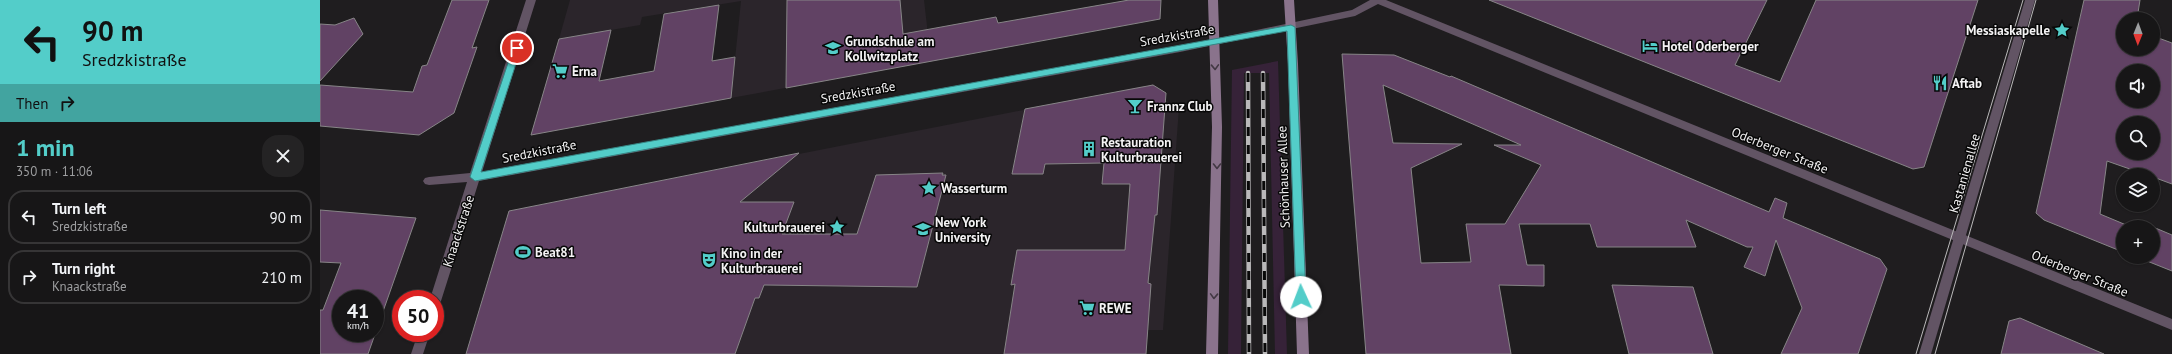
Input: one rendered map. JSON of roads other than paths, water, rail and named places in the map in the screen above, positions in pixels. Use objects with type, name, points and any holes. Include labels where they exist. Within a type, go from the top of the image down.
[{"type":"main road","points":[[1212,354],[1217,127],[1213,0]]},
{"type":"main road","name":"Schönhauser Allee","points":[[1288,0],[1291,27],[1303,354]]},
{"type":"street","name":"Knaackstraße","points":[[439,290],[531,0]]},
{"type":"street","name":"Sredzkistraße","points":[[429,181],[475,177],[1214,42],[1291,27],[1354,12],[1377,0]]},
{"type":"street","name":"Oderberger Straße","points":[[1377,0],[2172,326]]},
{"type":"street","name":"Kastanienallee","points":[[1926,354],[2030,0]]},
{"type":"street","points":[[417,354],[421,342]]},
{"type":"tram line","points":[[1916,354],[2023,0]]},
{"type":"tram line","points":[[1935,354],[2036,0]]},
{"type":"railway","points":[[1248,73],[1249,354]]},
{"type":"railway","points":[[1263,73],[1265,354]]},
{"type":"place","name":"Messiaskapelle","points":[[2062,30]]},
{"type":"place","name":"Hotel Oderberger","points":[[1650,46]]},
{"type":"place","name":"Grundschule am Kollwitzplatz","points":[[833,48]]},
{"type":"place","name":"Erna","points":[[560,71]]},
{"type":"place","name":"Aftab","points":[[1940,83]]},
{"type":"place","name":"Frannz Club","points":[[1135,106]]},
{"type":"place","name":"Restauration Kulturbrauerei","points":[[1089,149]]},
{"type":"place","name":"Wasserturm","points":[[929,188]]},
{"type":"place","name":"Kulturbrauerei","points":[[837,227]]},
{"type":"place","name":"New York University","points":[[923,229]]},
{"type":"place","name":"Beat81","points":[[523,252]]},
{"type":"place","name":"Kino in der Kulturbrauerei","points":[[709,260]]},
{"type":"place","name":"REWE","points":[[1087,308]]}]
